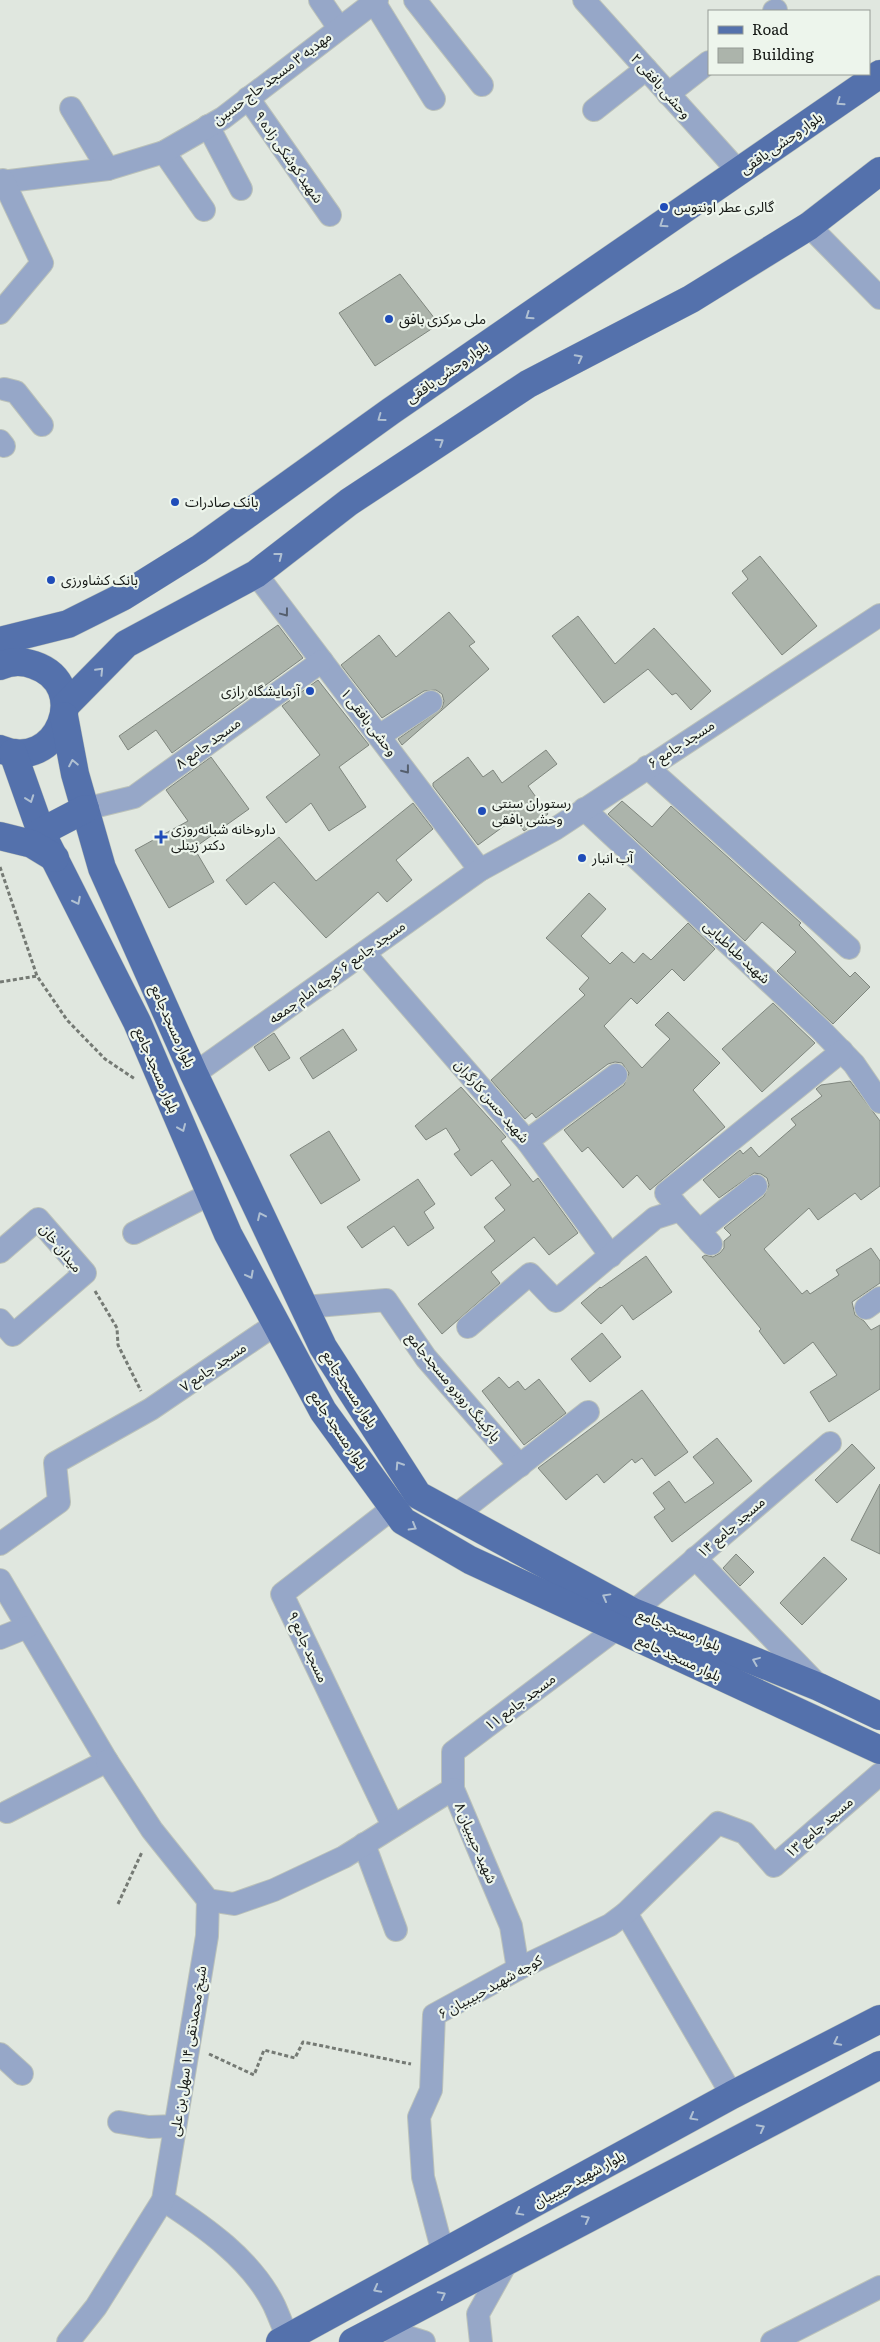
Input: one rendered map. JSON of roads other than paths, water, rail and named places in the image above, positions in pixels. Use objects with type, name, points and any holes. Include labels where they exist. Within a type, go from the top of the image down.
[{"type":"main road","name":"بلوار وحشی بافقی","points":[[3,659],[122,597],[199,549],[391,411],[880,74]]},
{"type":"main road","points":[[5,754],[27,753],[40,748],[51,740],[60,729],[65,711],[126,644],[256,574],[349,502],[528,384],[691,299],[809,226],[880,171]]},
{"type":"main road","name":"بلوار مسجدجامع","points":[[3,659],[26,662],[41,667],[53,677],[62,690],[75,774],[102,868],[194,1074],[323,1346],[418,1495],[456,1515],[624,1620],[819,1687],[878,1712]]},
{"type":"main road","name":"بلوار مسجد جامع","points":[[5,754],[137,1022],[228,1234],[323,1411],[403,1521],[470,1560],[624,1620],[880,1750]]},
{"type":"main road","points":[[42,832],[86,809]]},
{"type":"main road","points":[[0,836],[32,844],[55,858]]},
{"type":"main road","name":"بلوار شهید حبیبیان","points":[[284,2340],[732,2095],[880,2019]]},
{"type":"main road","points":[[353,2342],[880,2065]]},
{"type":"street","points":[[320,0],[339,28]]},
{"type":"street","points":[[415,0],[482,85]]},
{"type":"street","name":"وحشی بافقی ۲","points":[[584,0],[739,172]]},
{"type":"street","points":[[375,1],[434,99]]},
{"type":"street","name":"مهدیه ۳ مسجد حاج حسین","points":[[2,181],[108,169],[164,152],[208,126],[248,98],[375,1]]},
{"type":"street","points":[[668,94],[708,63]]},
{"type":"street","points":[[594,110],[646,69]]},
{"type":"street","name":"شهید کوشکی زاده ۹","points":[[248,98],[330,215]]},
{"type":"street","points":[[71,108],[108,169]]},
{"type":"street","points":[[208,126],[241,189]]},
{"type":"street","points":[[164,152],[204,210]]},
{"type":"street","points":[[0,313],[42,263],[2,181]]},
{"type":"street","points":[[809,226],[880,298]]},
{"type":"street","points":[[1,388],[16,392],[42,425]]},
{"type":"street","name":"وحشی بافقی ۱","points":[[256,574],[480,870]]},
{"type":"street","name":"مسجد جامع ۶","points":[[480,870],[555,829],[880,615]]},
{"type":"street","name":"مسجد جامع ۸","points":[[86,809],[134,796],[322,662]]},
{"type":"street","points":[[380,736],[431,702]]},
{"type":"street","points":[[647,767],[849,948]]},
{"type":"street","name":"شهید طباطبایی","points":[[584,809],[842,1051],[854,1064],[880,1102]]},
{"type":"street","name":"مسجد جامع ۶ کوچه امام جمعه","points":[[194,1074],[480,870]]},
{"type":"street","name":"شهید حسن کارگران","points":[[364,953],[528,1141],[611,1256]]},
{"type":"street","points":[[756,1186],[705,1238],[666,1192],[842,1051]]},
{"type":"street","points":[[528,1141],[616,1075]]},
{"type":"street","points":[[134,1233],[210,1194]]},
{"type":"street","points":[[468,1327],[530,1274],[556,1301],[655,1218],[680,1210]]},
{"type":"street","name":"میدان خان","points":[[0,1252],[38,1219],[85,1273],[13,1335],[0,1320]]},
{"type":"street","name":"پارکینگ روبرو مسجدجامع","points":[[304,1307],[386,1300],[426,1358],[520,1466]]},
{"type":"street","name":"مسجد جامع ۷","points":[[0,1544],[59,1502],[55,1463],[151,1410],[276,1324]]},
{"type":"street","points":[[456,1515],[588,1412]]},
{"type":"street","name":"مسجد جامع ۱۴","points":[[624,1620],[830,1443]]},
{"type":"street","name":"مسجد جامع ۹","points":[[393,1508],[282,1594],[393,1826]]},
{"type":"street","points":[[695,1558],[819,1687]]},
{"type":"street","points":[[0,1580],[107,1761],[152,1830],[208,1900],[234,1904],[250,1899],[344,1856],[364,1844],[396,1930]]},
{"type":"street","name":"مسجد جامع ۱۱","points":[[452,1789],[454,1752],[624,1620]]},
{"type":"street","points":[[0,1638],[27,1627]]},
{"type":"street","points":[[8,1812],[107,1761]]},
{"type":"street","name":"مسجد جامع ۱۳","points":[[626,1913],[718,1823],[745,1833],[774,1866],[877,1782]]},
{"type":"street","name":"شهید حبیبیان ۸","points":[[364,1844],[452,1789],[511,1926],[518,1969]]},
{"type":"street","name":"شیخ محمدتقی ۱۴ سهل بن علی","points":[[68,2342],[96,2307],[163,2200],[207,1936],[208,1900]]},
{"type":"street","points":[[626,1913],[732,2095]]},
{"type":"street","name":"کوچه شهید حبیبیان ۶","points":[[443,2253],[423,2178],[419,2117],[430,2090],[434,2015],[518,1969],[610,1925],[626,1913]]},
{"type":"street","points":[[0,2054],[22,2074]]},
{"type":"street","points":[[119,2122],[148,2127],[175,2126]]},
{"type":"street","points":[[163,2200],[204,2226],[248,2268],[274,2304],[284,2340]]},
{"type":"street","points":[[481,2342],[478,2314],[508,2260]]},
{"type":"street","points":[[772,2342],[880,2287]]},
{"type":"street","points":[[379,2328],[424,2342]]},
{"type":"place","name":"گالری عطر اونتوس","points":[[664,207]]},
{"type":"place","name":"ملی مرکزی بافق","points":[[389,319]]},
{"type":"place","name":"بانک صادرات","points":[[175,502]]},
{"type":"place","name":"بانک کشاورزی","points":[[51,580]]},
{"type":"place","name":"آزمایشگاه رازی","points":[[310,691]]},
{"type":"place","name":"رستوران سنتی وحشی بافقی","points":[[482,811]]},
{"type":"place","name":"داروخانه شبانه‌روزی دکتر زینلی","points":[[161,837]]},
{"type":"place","name":"آب انبار","points":[[582,858]]}]
